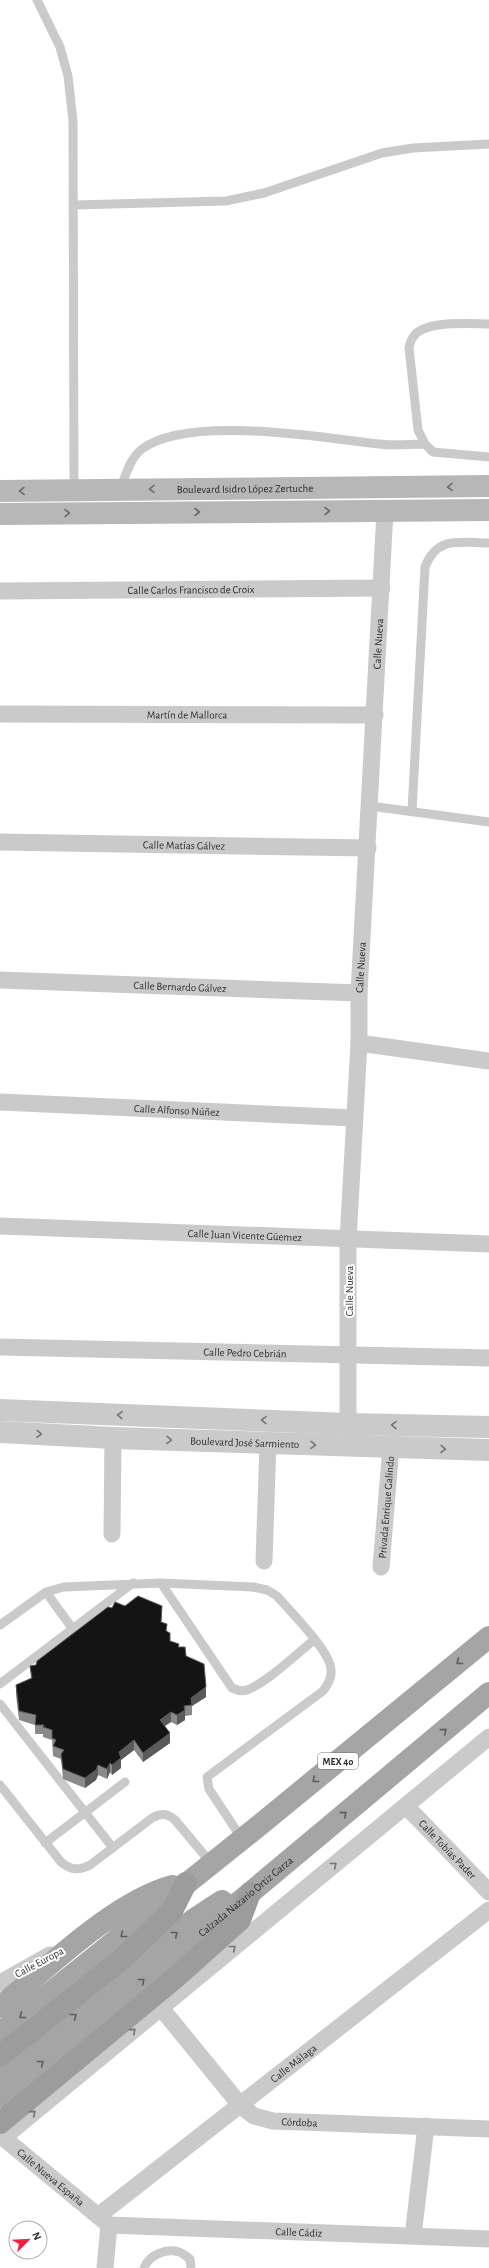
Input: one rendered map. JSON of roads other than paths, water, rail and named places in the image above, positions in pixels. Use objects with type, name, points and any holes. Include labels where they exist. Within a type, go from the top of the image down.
[{"type":"highway","points":[[0,2056],[122,1958],[172,1912],[186,1883]]},
{"type":"highway","points":[[1,2132],[240,1920],[250,1893]]},
{"type":"main road","name":"Boulevard Isidro López Zertuche","points":[[0,491],[489,486]]},
{"type":"main road","points":[[119,490],[119,513]]},
{"type":"main road","points":[[0,514],[489,510]]},
{"type":"main road","name":"MEX 40","points":[[0,2033],[489,1638]]},
{"type":"main road","name":"Calzada Nazario Ortiz Garza","points":[[0,2097],[250,1893],[489,1693]]},
{"type":"main road","points":[[0,2007],[79,1942],[134,1902],[153,1892],[186,1883]]},
{"type":"main road","points":[[0,2076],[206,1910],[224,1900],[250,1893]]},
{"type":"street","name":"Calle Nueva","points":[[348,1424],[348,1240],[359,1043],[359,992],[368,848],[385,511]]},
{"type":"street","name":"Calle Carlos Francisco de Croix","points":[[0,591],[382,588]]},
{"type":"street","name":"Martín de Mallorca","points":[[0,714],[375,716]]},
{"type":"street","name":"Calle Matías Gálvez","points":[[0,842],[368,848]]},
{"type":"street","name":"Calle Bernardo Gálvez","points":[[0,980],[359,992]]},
{"type":"street","points":[[359,1043],[489,1060]]},
{"type":"street","name":"Calle Alfonso Núñez","points":[[0,1102],[354,1118]]},
{"type":"street","name":"Calle Juan Vicente Güemez","points":[[0,1226],[489,1244]]},
{"type":"street","name":"Calle Pedro Cebrián","points":[[0,1347],[489,1358]]},
{"type":"street","points":[[0,1410],[348,1424],[484,1426],[485,1450]]},
{"type":"street","name":"Boulevard José Sarmiento","points":[[0,1432],[114,1438],[485,1450]]},
{"type":"street","points":[[112,1534],[114,1438]]},
{"type":"street","points":[[264,1561],[268,1443]]},
{"type":"street","name":"Privada Enrique Galindo","points":[[381,1567],[391,1447]]},
{"type":"street","points":[[1,2132],[161,2008],[489,1737]]},
{"type":"street","name":"Calle Tobías Pader","points":[[406,1806],[489,1892]]},
{"type":"street","name":"Calle Málaga","points":[[104,2220],[241,2106],[489,1910]]},
{"type":"street","name":"Calle Europa","points":[[0,1983],[53,1953],[79,1942]]},
{"type":"street","name":"Córdoba","points":[[161,2008],[241,2106],[254,2116],[273,2121],[489,2129]]},
{"type":"street","points":[[413,2236],[426,2126]]},
{"type":"street","name":"Calle Nueva España","points":[[1,2132],[104,2220]]},
{"type":"street","points":[[104,2220],[105,2268]]},
{"type":"street","name":"Calle Cádiz","points":[[104,2220],[489,2239]]},
{"type":"lane","points":[[37,0],[60,47],[68,76],[73,121],[74,490]]},
{"type":"lane","points":[[74,206],[226,201],[264,193],[382,153],[413,148],[489,144]]},
{"type":"lane","points":[[489,324],[438,325],[424,329],[414,336],[409,348],[418,430],[425,444],[433,452],[489,457]]},
{"type":"lane","points":[[119,490],[134,458],[142,450],[152,443],[176,436],[211,431],[269,432],[347,439],[380,444],[425,444]]},
{"type":"lane","points":[[412,811],[425,567],[429,558],[442,545],[453,542],[489,543]]},
{"type":"lane","points":[[370,806],[489,822]]},
{"type":"lane","points":[[0,1684],[133,1583]]},
{"type":"lane","points":[[161,1583],[232,1688],[247,1690],[276,1671],[314,1640]]},
{"type":"lane","points":[[0,1625],[46,1592],[64,1587],[161,1583],[267,1590],[276,1596],[327,1655],[331,1667],[329,1683],[323,1691],[207,1777],[209,1789],[242,1839]]},
{"type":"lane","points":[[46,1592],[72,1628]]},
{"type":"lane","points":[[0,1704],[113,1848]]},
{"type":"lane","points":[[45,1843],[126,1782]]},
{"type":"lane","points":[[0,1785],[45,1843],[61,1862],[70,1869],[81,1869],[90,1866],[152,1818],[163,1814],[170,1815],[175,1820],[211,1863]]},
{"type":"lane","points":[[144,2268],[145,2264],[156,2254],[167,2251],[180,2252],[190,2259],[191,2268]]}]
